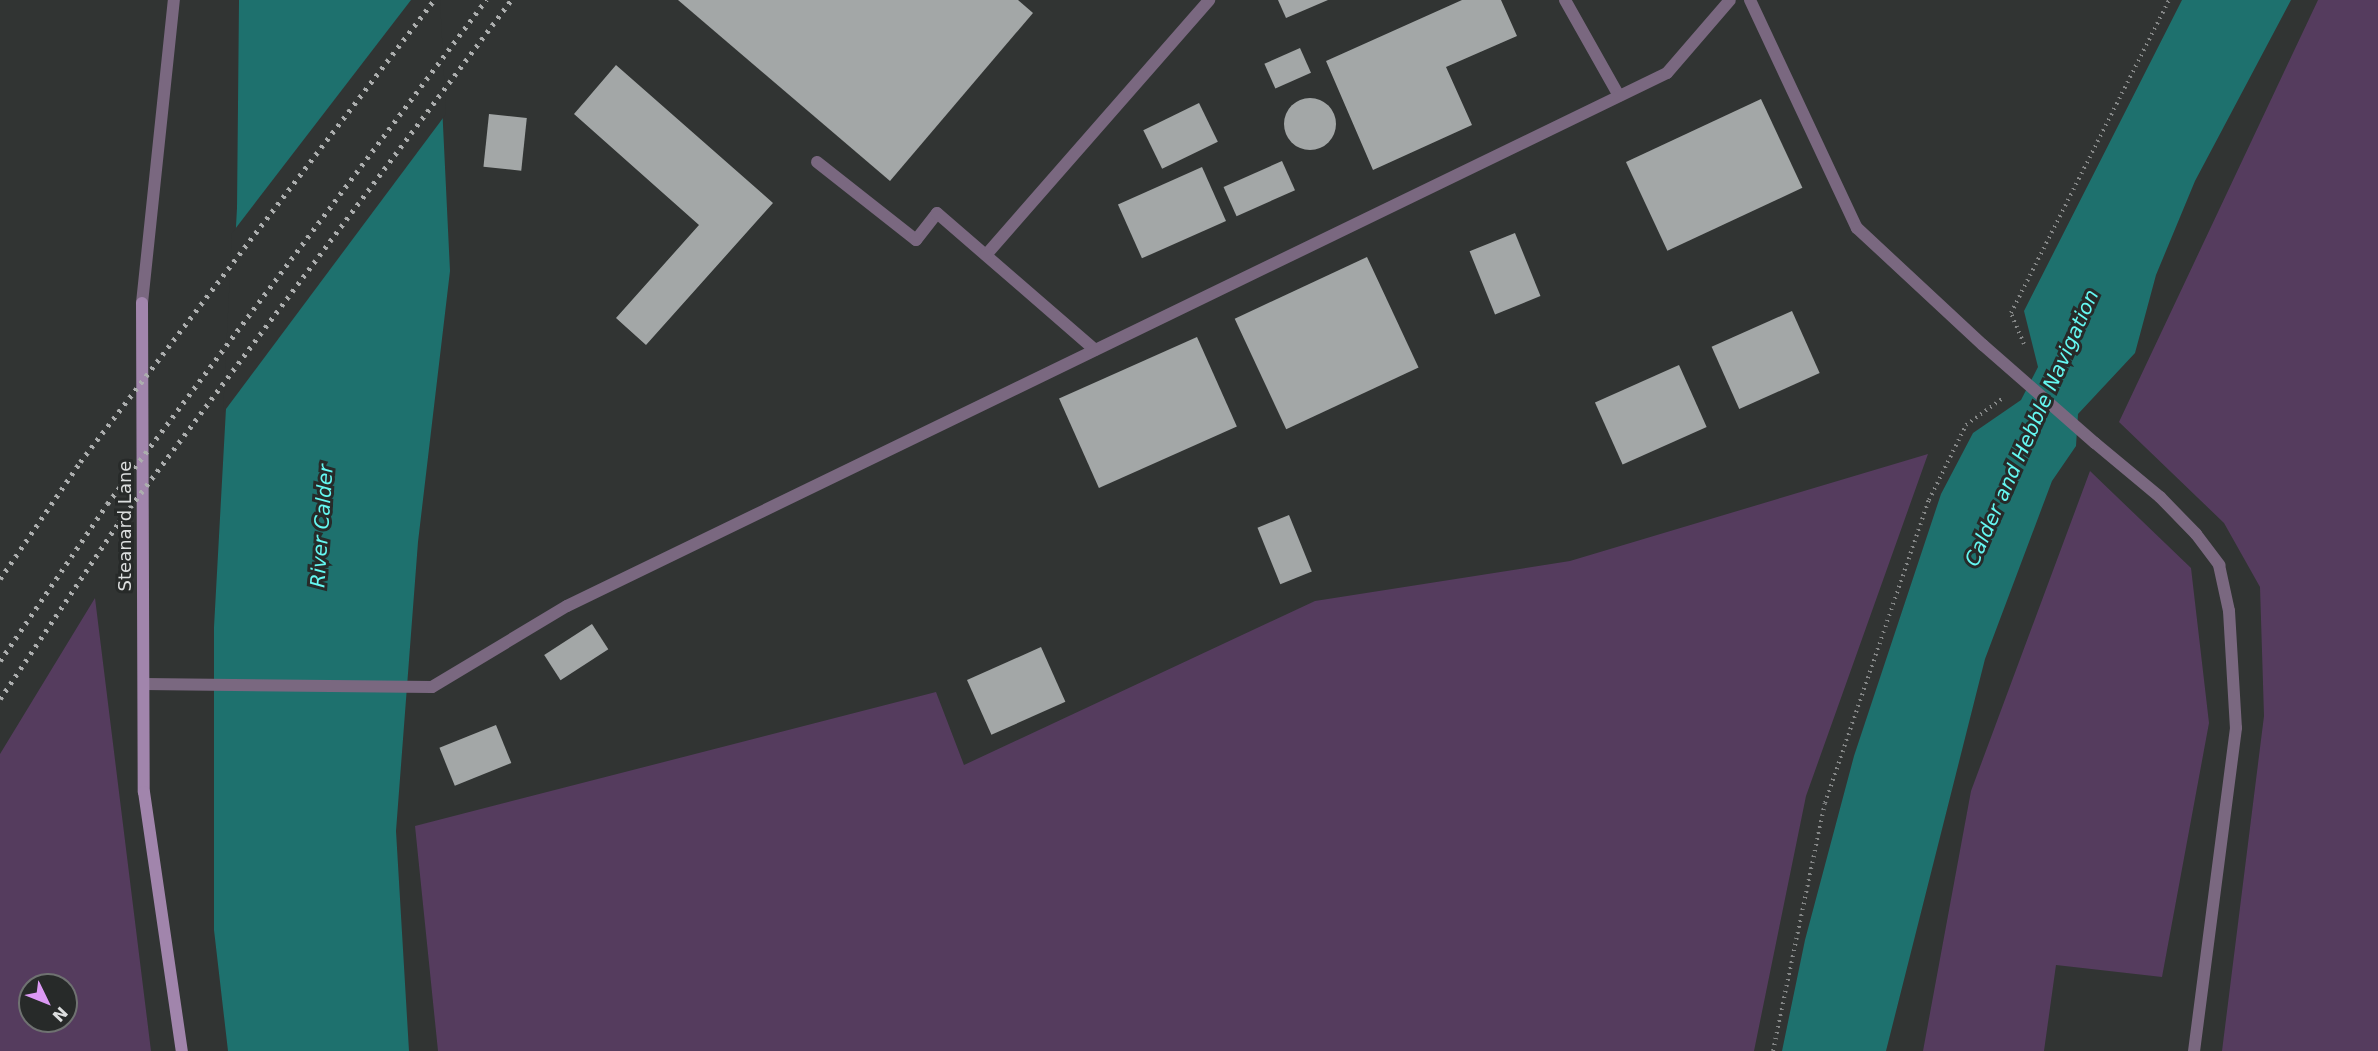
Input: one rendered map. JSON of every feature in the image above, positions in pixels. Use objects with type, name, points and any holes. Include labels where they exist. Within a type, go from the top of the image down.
[{"type":"street","name":"Steanard Lane","points":[[174,0],[142,303],[144,792],[182,1051]]},
{"type":"street","points":[[986,255],[1209,0]]},
{"type":"street","points":[[1565,0],[1619,96]]},
{"type":"street","points":[[144,684],[432,687],[567,606],[1667,73],[1730,0]]},
{"type":"street","points":[[1750,0],[1857,228],[1983,345],[2196,534],[2218,565],[2229,611],[2236,728],[2194,1051]]},
{"type":"street","points":[[817,162],[916,240],[937,213],[1095,350]]},
{"type":"path","points":[[2028,353],[2011,313],[2169,0]]},
{"type":"path","points":[[1773,1051],[1825,803],[1929,500],[1966,425],[2007,396]]},
{"type":"shaded area","points":[[2318,0],[2378,0],[2378,1051],[2222,1051],[2264,716],[2260,587],[2224,523],[2119,422]]},
{"type":"shaded area","points":[[1928,454],[1806,796],[1754,1051],[438,1051],[415,826],[936,692],[964,765],[1315,601],[1570,561]]},
{"type":"shaded area","points":[[2090,471],[2191,568],[2209,723],[2162,977],[2056,965],[2044,1051],[1923,1051],[1971,791]]},
{"type":"shaded area","points":[[95,598],[151,1051],[0,1051],[0,754]]},
{"type":"water","name":"River Calder","points":[[239,0],[437,0],[450,271],[418,542],[396,831],[409,1051],[228,1051],[214,930],[214,627],[237,208]]},
{"type":"water","name":"Calder and Hebble Navigation","points":[[2182,0],[2291,0],[2195,181],[2156,275],[2135,353],[2078,414],[2076,446],[2052,481],[1985,659],[1886,1051],[1782,1051],[1805,940],[1854,756],[1941,494],[1973,433],[2021,400],[2038,367],[2024,311]]},
{"type":"pier","points":[[411,0],[440,0],[446,114],[223,413],[232,233]]},
{"type":"building","points":[[678,0],[1018,0],[1033,13],[890,181]]},
{"type":"building","points":[[1278,0],[1328,0],[1286,18]]},
{"type":"building","points":[[1462,0],[1501,0],[1517,36],[1446,67],[1472,125],[1373,170],[1326,61]]},
{"type":"building","points":[[1300,48],[1311,73],[1275,89],[1264,64]]},
{"type":"building","points":[[616,65],[773,203],[646,345],[616,318],[699,225],[574,114]]},
{"type":"building","points":[[1310,98],[1320,100],[1328,106],[1334,114],[1336,124],[1334,134],[1328,142],[1320,148],[1310,150],[1300,148],[1292,142],[1286,134],[1284,124],[1286,114],[1292,106],[1300,100]]},
{"type":"building","points":[[1761,99],[1802,188],[1667,251],[1626,162]]},
{"type":"building","points":[[1199,103],[1218,142],[1162,169],[1143,130]]},
{"type":"building","points":[[489,114],[527,118],[521,171],[483,167]]},
{"type":"building","points":[[1282,161],[1295,190],[1237,216],[1224,187]]},
{"type":"building","points":[[1202,167],[1226,221],[1142,258],[1118,204]]},
{"type":"building","points":[[1515,233],[1540,296],[1495,314],[1470,251]]},
{"type":"building","points":[[1367,257],[1419,368],[1286,429],[1235,319]]},
{"type":"building","points":[[1792,311],[1820,373],[1739,409],[1712,347]]},
{"type":"building","points":[[1197,337],[1237,427],[1099,488],[1059,398]]},
{"type":"building","points":[[1679,365],[1707,427],[1623,465],[1595,402]]},
{"type":"building","points":[[1289,515],[1312,572],[1280,584],[1257,528]]},
{"type":"building","points":[[592,624],[608,649],[561,680],[544,655]]},
{"type":"building","points":[[1041,647],[1065,702],[991,735],[967,680]]},
{"type":"building","points":[[496,725],[511,763],[455,786],[439,748]]},
{"type":"railway","points":[[0,579],[80,462],[434,0]]},
{"type":"railway","points":[[0,661],[107,504],[486,0]]},
{"type":"railway","points":[[0,699],[119,522],[511,0]]}]
